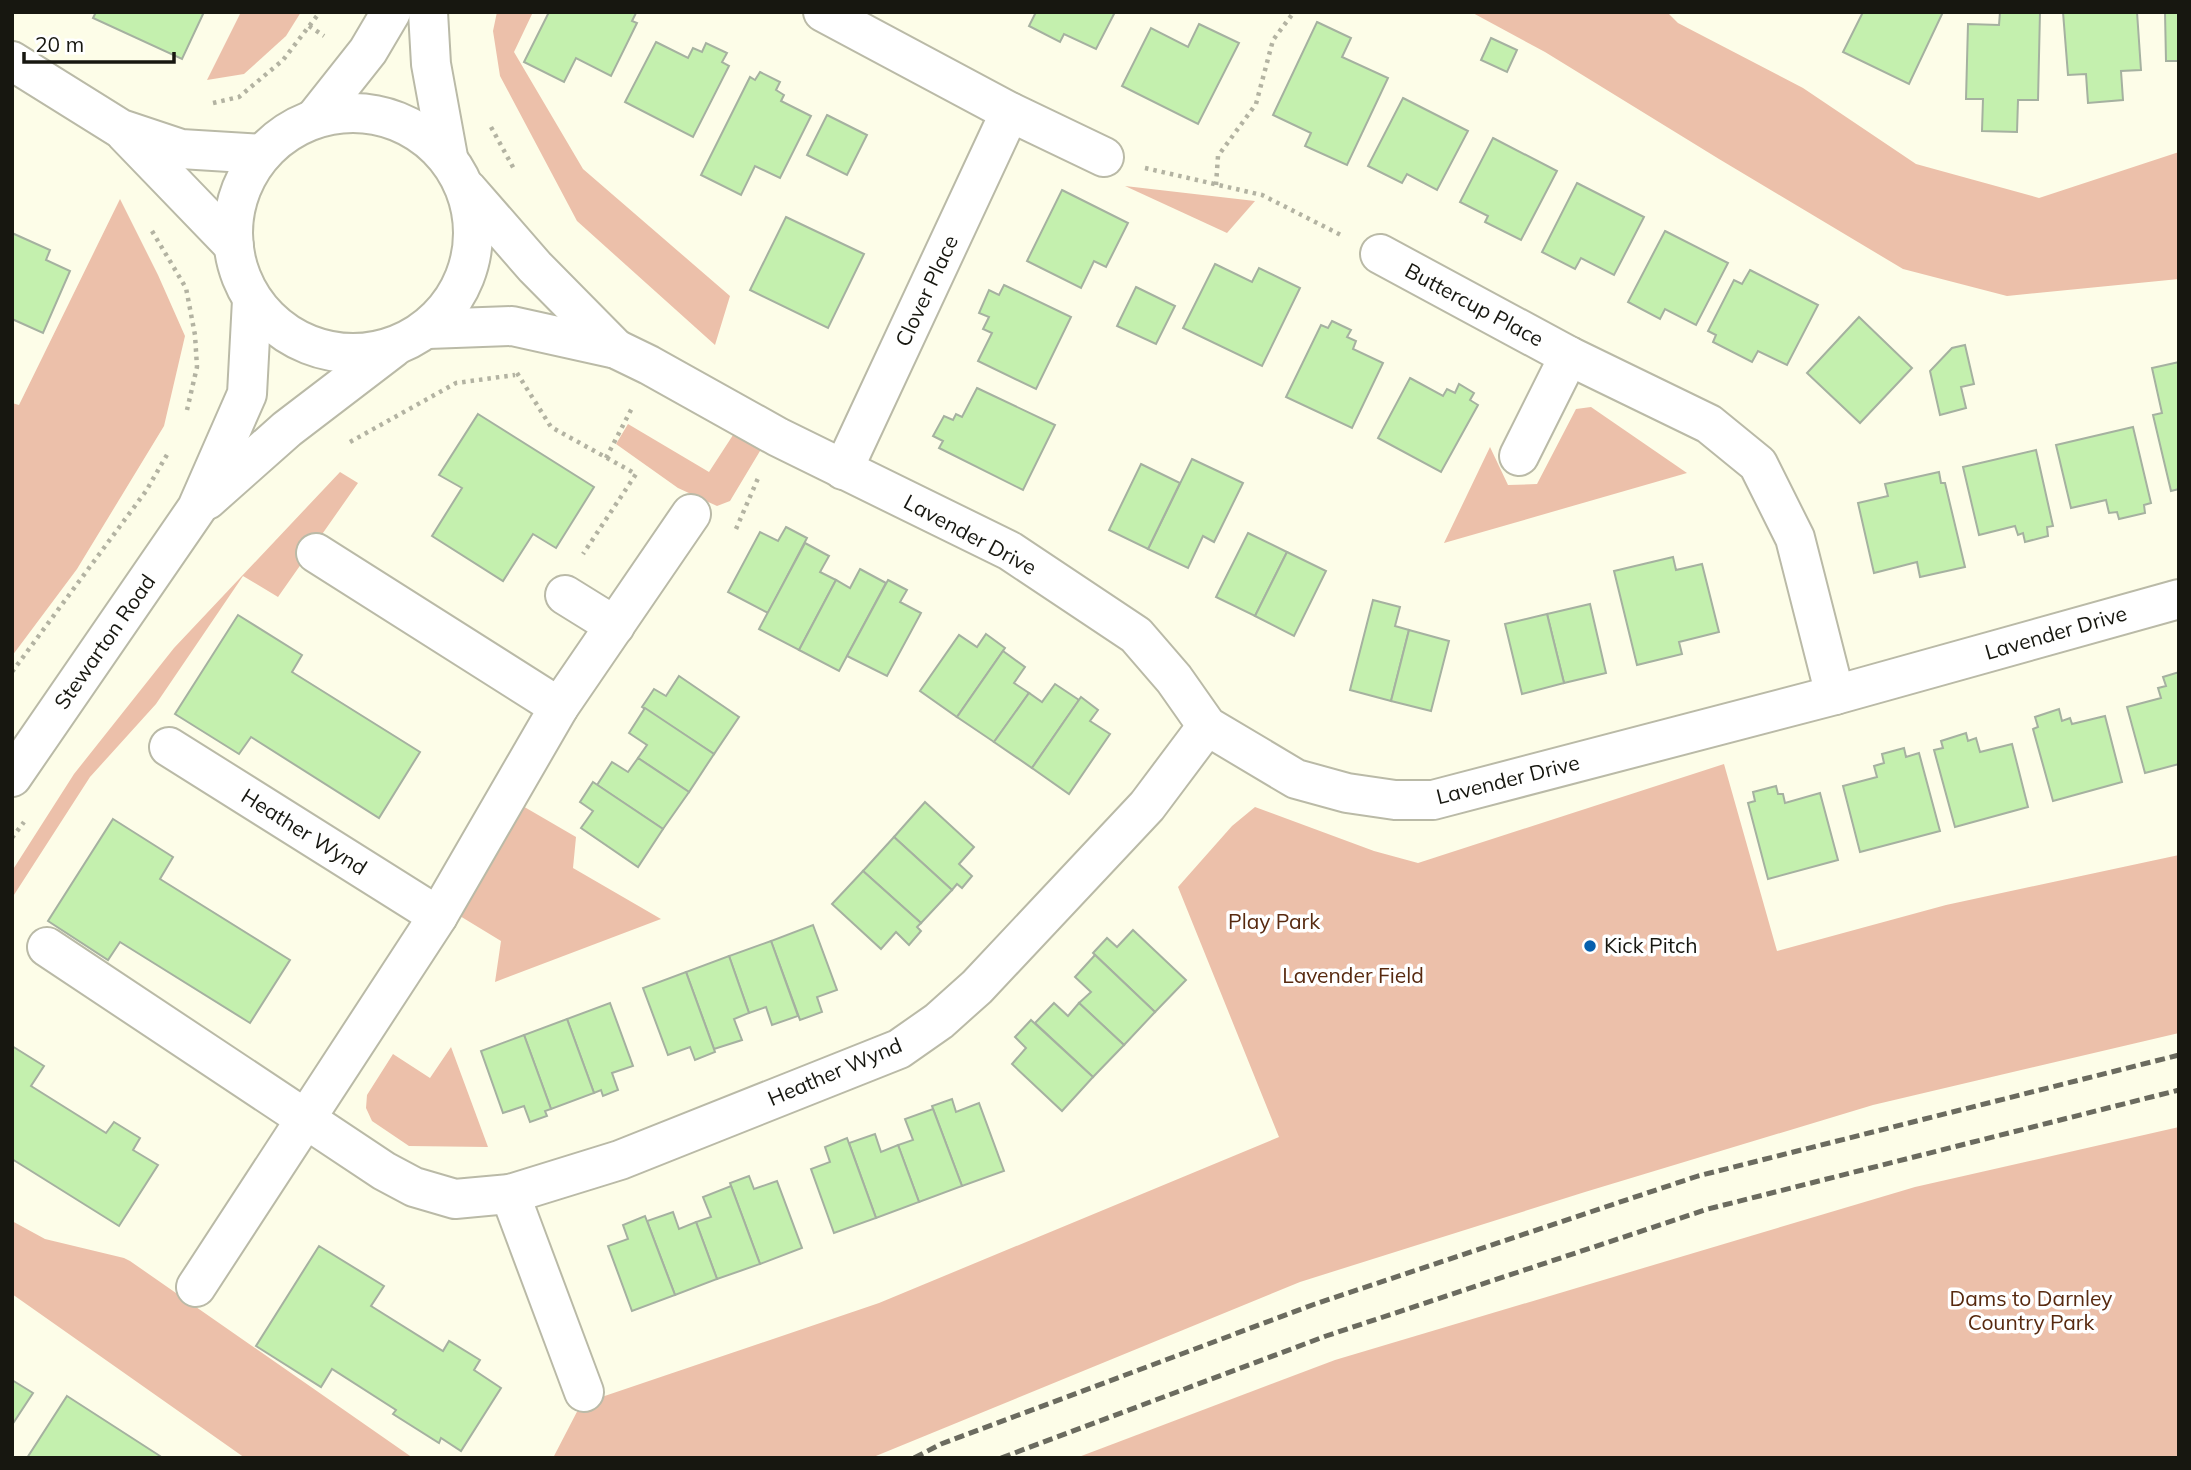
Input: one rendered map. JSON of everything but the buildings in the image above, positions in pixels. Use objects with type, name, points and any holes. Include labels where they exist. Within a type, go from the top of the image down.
[{"type":"street","name":"Stewarton Road","points":[[315,118],[368,51],[391,12]]},
{"type":"street","name":"Stewarton Road","points":[[428,12],[431,64],[448,157]]},
{"type":"street","points":[[823,12],[1010,112],[1104,157]]},
{"type":"street","points":[[12,61],[121,129],[181,149],[262,154]]},
{"type":"street","name":"Stewarton Road","points":[[197,508],[287,429],[393,348],[428,329],[454,300],[471,265],[475,227],[467,189],[448,157],[419,132],[385,116],[346,112],[315,118],[286,132],[262,154],[244,180],[232,220],[236,262],[252,300],[281,330],[316,349],[393,348]]},
{"type":"street","name":"Clover Place","points":[[843,470],[1010,112]]},
{"type":"street","points":[[121,129],[234,246]]},
{"type":"street","name":"Lavender Drive","points":[[467,189],[534,267],[616,349]]},
{"type":"street","name":"Buttercup Place","points":[[1380,254],[1569,356],[1709,424],[1758,464],[1796,538],[1835,695]]},
{"type":"street","name":"Stewarton Road","points":[[12,777],[197,508],[247,394],[252,300]]},
{"type":"street","name":"Lavender Drive","points":[[428,329],[512,326],[616,349],[649,365],[778,437],[1010,551],[1136,635],[1174,679],[1207,726],[1296,779],[1347,793],[1395,800],[1433,800],[1835,695],[2179,599]]},
{"type":"street","name":"Buttercup Place","points":[[1519,456],[1569,356]]},
{"type":"street","points":[[196,1287],[438,916],[559,707],[691,513]]},
{"type":"street","points":[[316,554],[559,707]]},
{"type":"street","points":[[565,594],[615,626]]},
{"type":"street","name":"Heather Wynd","points":[[47,947],[384,1171],[415,1187],[455,1199],[510,1194],[620,1160],[899,1049],[939,1021],[977,987],[1147,806],[1207,726]]},
{"type":"street","name":"Heather Wynd","points":[[169,747],[438,916]]},
{"type":"street","points":[[510,1194],[584,1392]]},
{"type":"path","points":[[203,151],[205,105],[239,97],[283,60],[320,12]]},
{"type":"path","points":[[1216,186],[1218,156],[1256,104],[1273,40],[1294,12]]},
{"type":"path","points":[[489,124],[520,177]]},
{"type":"path","points":[[1104,157],[1262,195],[1380,254]]},
{"type":"path","points":[[183,193],[147,223],[186,288],[195,335],[197,367],[186,415]]},
{"type":"path","points":[[518,375],[551,427],[636,474],[564,584],[565,594]]},
{"type":"path","points":[[606,458],[634,405]]},
{"type":"path","points":[[691,513],[736,531],[765,460],[778,437]]},
{"type":"path","points":[[12,672],[146,491],[170,449]]},
{"type":"green space","points":[[241,12],[301,12],[286,36],[244,74],[207,80]]},
{"type":"green space","points":[[497,12],[533,12],[514,52],[583,169],[730,296],[715,345],[577,221],[500,76],[493,31]]},
{"type":"green space","points":[[1471,12],[1667,12],[1678,23],[1803,88],[1916,164],[2039,198],[2179,152],[2179,279],[2007,296],[1903,269],[1545,52]]},
{"type":"green space","points":[[1125,186],[1255,201],[1227,233]]},
{"type":"green space","points":[[120,199],[185,336],[164,426],[77,569],[12,656],[12,403],[19,405]]},
{"type":"green space","points":[[1591,407],[1687,473],[1444,543],[1490,447],[1508,485],[1537,484],[1576,409]]},
{"type":"green space","points":[[628,424],[709,472],[735,432],[763,446],[730,501],[717,506],[678,488],[616,444]]},
{"type":"green space","points":[[340,472],[358,483],[278,597],[243,576],[156,704],[90,777],[12,898],[12,871],[74,774],[174,648]]},
{"type":"green space","points":[[1724,764],[1777,951],[1946,905],[2179,855],[2179,1033],[1873,1105],[1300,1282],[871,1458],[553,1458],[581,1404],[879,1303],[1279,1137],[1178,887],[1232,826],[1255,807],[1374,851],[1418,863]]},
{"type":"green space","points":[[521,805],[576,837],[573,868],[661,919],[495,982],[501,941],[455,913]]},
{"type":"green space","points":[[451,1047],[488,1147],[409,1146],[372,1121],[366,1108],[367,1095],[393,1054],[430,1078]]},
{"type":"green space","name":"Dams to Darnley Country Park","points":[[2179,1127],[2179,1458],[1076,1458],[1335,1360],[1915,1187]]},
{"type":"green space","points":[[12,1221],[45,1239],[130,1261],[413,1458],[245,1458],[12,1294]]},
{"type":"railway","points":[[914,1458],[941,1444],[1315,1304],[1698,1176],[2179,1055]]},
{"type":"railway","points":[[1001,1458],[1326,1336],[1708,1209],[2179,1090]]},
{"type":"place","name":"Kick Pitch","points":[[1590,946]]},
{"type":"park label","name":"Play Park","points":[[1274,922]]},
{"type":"park label","name":"Lavender Field","points":[[1353,976]]}]
